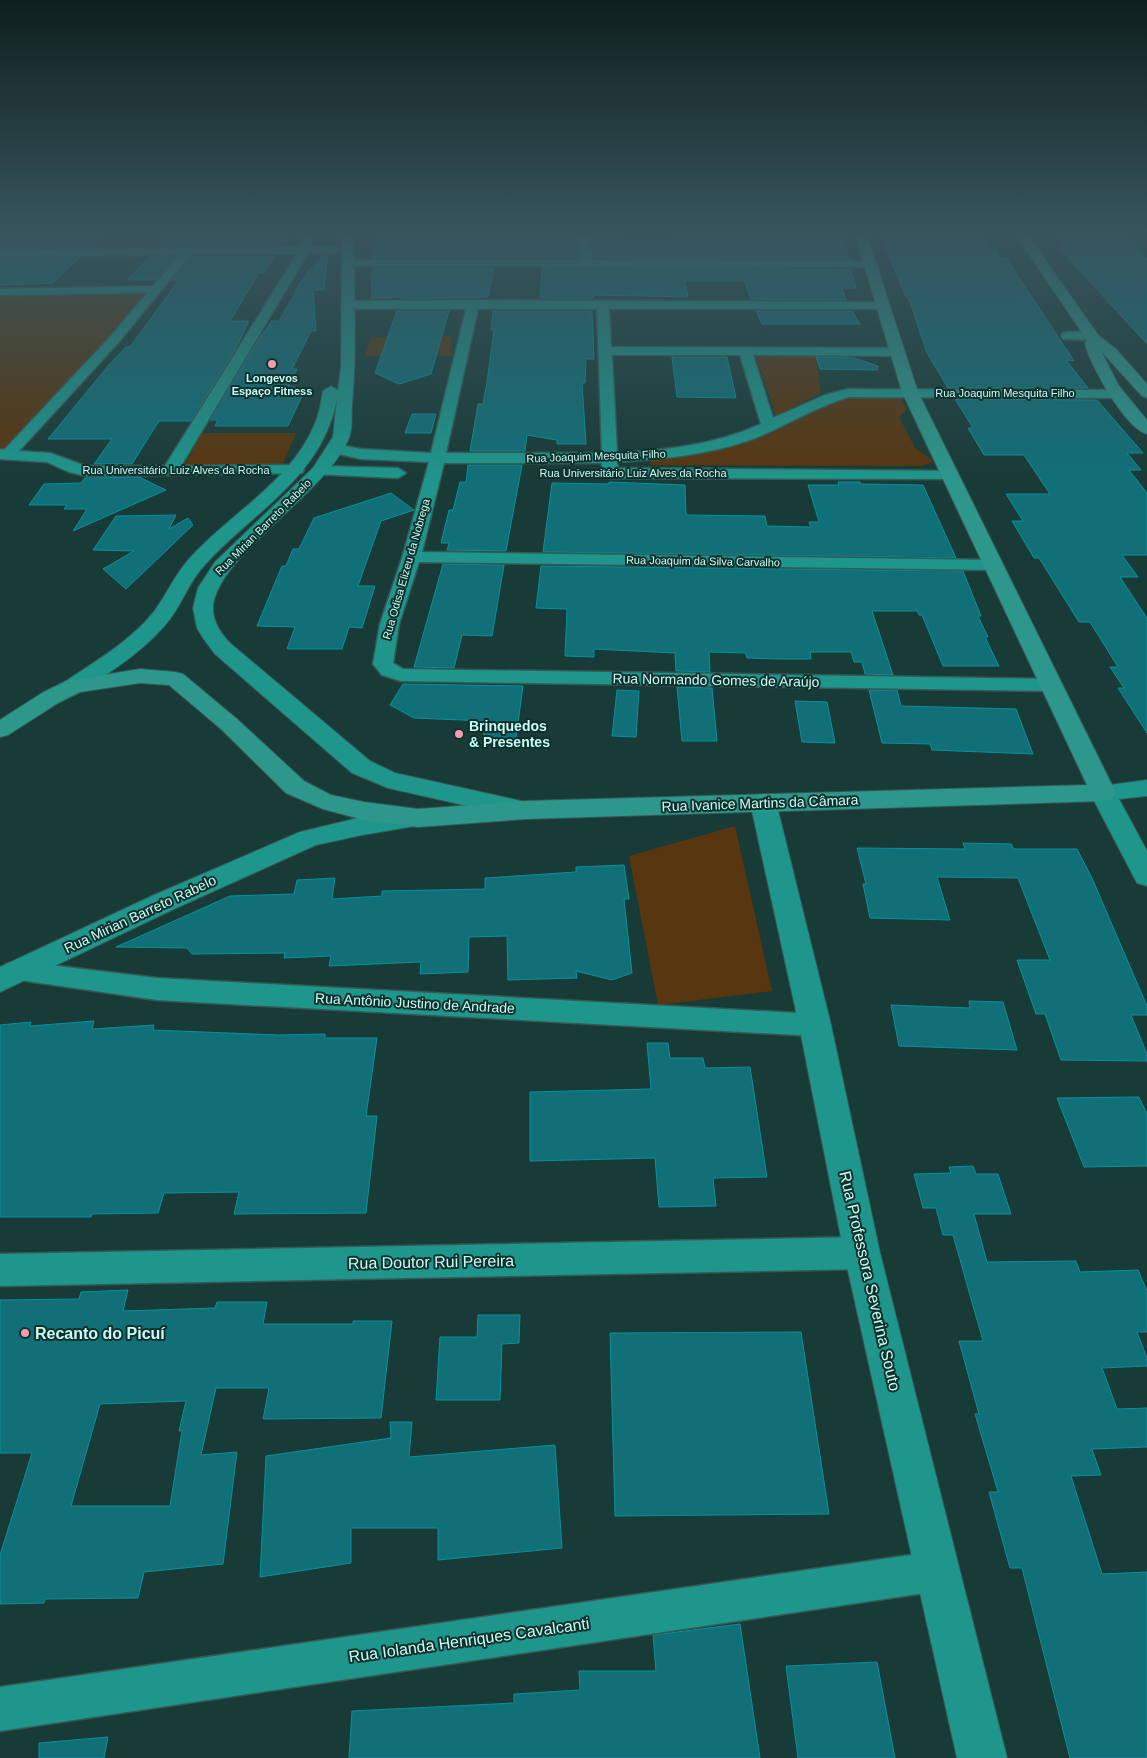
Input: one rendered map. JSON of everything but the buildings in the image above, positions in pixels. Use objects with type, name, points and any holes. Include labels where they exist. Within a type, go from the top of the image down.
[{"type":"main road","name":"Rua Mirian Barreto Rabelo","points":[[331,340],[334,314]]},
{"type":"main road","name":"Rua Mirian Barreto Rabelo","points":[[347,314],[348,368],[341,437],[319,471],[222,566],[212,579],[202,604],[204,623],[213,640],[261,684],[361,767],[388,780],[526,810]]},
{"type":"main road","points":[[887,314],[910,392],[1103,793],[1147,876]]},
{"type":"main road","points":[[1076,314],[1092,337],[1111,352],[1147,393]]},
{"type":"main road","points":[[1092,337],[1096,358],[1117,394],[1147,429]]},
{"type":"main road","name":"Rua Mirian Barreto Rabelo","points":[[0,730],[50,698],[74,686],[128,648],[158,621],[195,564],[296,470],[317,440],[327,415],[331,366]]},
{"type":"main road","name":"Rua Ivanice Martins da Câmara","points":[[74,686],[140,676],[175,679],[229,724],[295,787],[323,801],[364,811],[418,818]]},
{"type":"main road","points":[[1103,793],[1147,788]]},
{"type":"main road","name":"Rua Ivanice Martins da Câmara","points":[[309,838],[362,826],[418,818],[526,810],[1103,793]]},
{"type":"main road","name":"Rua Professora Severina Souto","points":[[764,802],[815,1025],[862,1253],[982,1758]]},
{"type":"main road","name":"Rua Mirian Barreto Rabelo","points":[[8,976],[309,838]]},
{"type":"street","points":[[4,455],[114,340],[136,314]]},
{"type":"street","points":[[171,469],[266,314]]},
{"type":"street","name":"Rua Odisa Elizeu da Nobrega","points":[[383,664],[384,647],[412,557],[436,466],[471,314]]},
{"type":"street","points":[[603,314],[610,465]]},
{"type":"street","points":[[1067,336],[1092,337]]},
{"type":"street","points":[[745,351],[769,427]]},
{"type":"street","points":[[604,352],[898,352]]},
{"type":"street","name":"Rua Joaquim Mesquita Filho","points":[[610,465],[728,441],[769,427],[839,395],[910,392],[1117,394]]},
{"type":"street","points":[[334,450],[436,466]]},
{"type":"street","name":"Rua Universitário Luiz Alves da Rocha","points":[[4,455],[50,458],[76,470],[86,471],[171,469],[296,470]]},
{"type":"street","name":"Rua Universitário Luiz Alves da Rocha","points":[[319,471],[436,466],[610,465],[948,474]]},
{"type":"street","name":"Rua Joaquim da Silva Carvalho","points":[[412,557],[993,565]]},
{"type":"street","name":"Rua Normando Gomes de Araújo","points":[[383,664],[388,671],[401,674],[1052,686]]},
{"type":"street","name":"Rua Antônio Justino de Andrade","points":[[8,976],[156,988],[815,1025]]},
{"type":"street","name":"Rua Doutor Rui Pereira","points":[[0,1270],[862,1253]]},
{"type":"street","name":"Rua Iolanda Henriques Cavalcanti","points":[[0,1709],[938,1571]]},
{"type":"shaded area","points":[[0,314],[137,314],[0,453]]},
{"type":"shaded area","points":[[451,336],[453,356],[365,356],[371,337]]},
{"type":"shaded area","points":[[816,356],[821,393],[776,416],[756,357]]},
{"type":"shaded area","points":[[900,396],[907,409],[899,417],[915,448],[934,461],[922,466],[651,465],[650,461],[718,450],[760,436],[847,397]]},
{"type":"shaded area","points":[[202,433],[296,433],[282,466],[184,466]]},
{"type":"shaded area","points":[[735,826],[772,991],[658,1005],[629,856]]},
{"type":"place","name":"Longevos Espaço Fitness","points":[[272,364]]},
{"type":"place","name":"Brinquedos & Presentes","points":[[459,734]]},
{"type":"place","name":"Recanto do Picuí","points":[[25,1333]]}]
